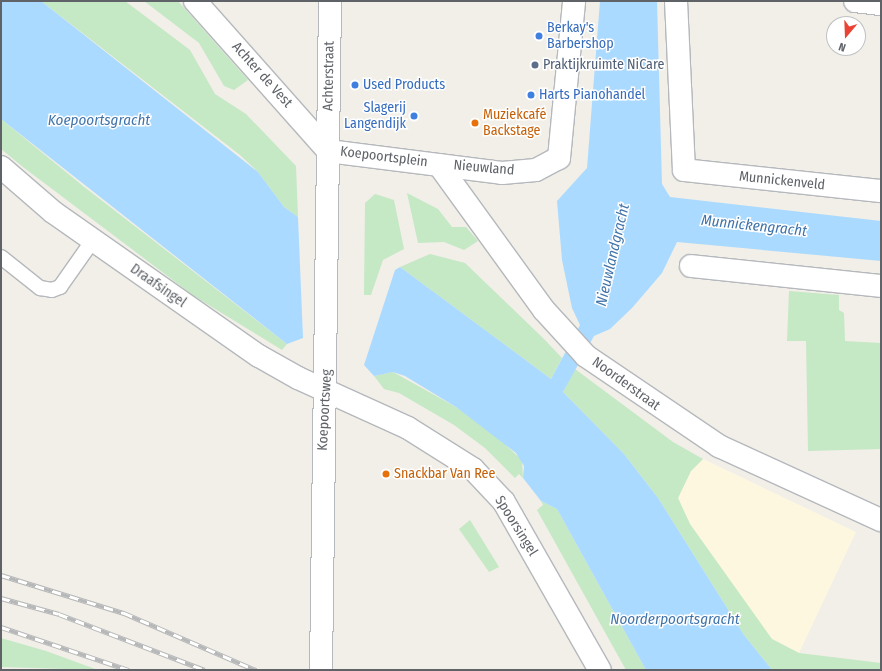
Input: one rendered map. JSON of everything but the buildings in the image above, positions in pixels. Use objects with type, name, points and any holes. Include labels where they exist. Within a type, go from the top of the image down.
[{"type":"street","name":"Achter de Vest","points":[[195,1],[328,150]]},
{"type":"street","name":"Achterstraat","points":[[328,150],[330,1]]},
{"type":"street","name":"Nieuwland","points":[[439,164],[502,173],[536,170],[559,158],[574,1]]},
{"type":"street","name":"Munnickenveld","points":[[676,1],[684,170],[881,191]]},
{"type":"street","points":[[855,1],[881,4]]},
{"type":"street","name":"Koepoortsplein","points":[[328,150],[439,164]]},
{"type":"street","name":"Koepoortsweg","points":[[321,670],[329,259],[328,150]]},
{"type":"street","name":"Noorderstraat","points":[[439,164],[558,327],[586,356],[719,446],[881,520]]},
{"type":"street","name":"Draafsingel","points":[[2,170],[93,240],[259,356],[326,391]]},
{"type":"street","points":[[691,266],[881,286]]},
{"type":"street","name":"Spoorsingel","points":[[326,391],[408,428],[473,469],[504,502],[600,670]]},
{"type":"lane","points":[[1,257],[40,288],[52,290],[60,287],[93,240]]},
{"type":"shaded area","points":[[703,459],[856,532],[799,653],[772,639],[762,628],[690,524],[678,498],[691,471]]},
{"type":"green space","points":[[41,1],[125,1],[190,50],[215,94],[246,114],[296,166],[298,217],[284,207],[258,172],[240,155]]},
{"type":"green space","points":[[144,1],[178,1],[248,80],[234,90],[224,86],[199,43]]},
{"type":"green space","points":[[1,119],[83,186],[287,344],[282,350],[194,296],[23,167],[1,149]]},
{"type":"green space","points":[[407,193],[438,209],[452,227],[466,227],[478,241],[464,250],[444,242],[418,243]]},
{"type":"green space","points":[[375,194],[394,200],[404,249],[383,260],[371,295],[364,295],[365,203]]},
{"type":"green space","points":[[430,254],[465,263],[544,339],[562,358],[551,379],[400,267]]},
{"type":"green space","points":[[789,291],[839,295],[839,310],[844,313],[845,341],[881,343],[881,449],[808,451],[806,341],[787,341]]},
{"type":"green space","points":[[575,369],[673,442],[703,459],[691,471],[678,498],[690,524],[772,639],[799,653],[881,663],[881,670],[772,670],[744,635],[658,498],[624,454],[563,392]]},
{"type":"green space","points":[[393,372],[456,407],[496,436],[522,460],[523,478],[519,474],[515,478],[485,448],[454,425],[399,393],[384,389],[374,376]]},
{"type":"green space","points":[[541,501],[557,509],[646,670],[626,670],[537,510],[543,505]]},
{"type":"green space","points":[[470,520],[499,567],[489,572],[459,529]]},
{"type":"green space","points":[[1,638],[46,651],[98,670],[1,667]]},
{"type":"water","name":"Koepoortsgracht","points":[[1,1],[41,1],[258,172],[284,207],[298,217],[303,338],[287,344],[1,119]]},
{"type":"water","points":[[600,1],[657,1],[662,184],[670,197],[881,221],[881,261],[677,242],[662,273],[632,308],[610,329],[594,336],[563,392],[624,454],[658,498],[744,635],[772,670],[646,670],[557,509],[541,501],[523,478],[524,466],[516,453],[456,407],[405,376],[393,372],[374,376],[364,365],[395,270],[400,267],[551,379],[580,325],[572,308],[562,260],[557,201],[587,168]]},
{"type":"railway","points":[[1,575],[124,613],[256,670]]},
{"type":"railway","points":[[1,598],[59,614],[205,670]]},
{"type":"railway","points":[[1,627],[129,670]]},
{"type":"place","name":"Berkay's Barbershop","points":[[539,36]]},
{"type":"place","name":"Praktijkruimte NiCare","points":[[535,65]]},
{"type":"place","name":"Used Products","points":[[355,85]]},
{"type":"place","name":"Harts Pianohandel","points":[[531,95]]},
{"type":"place","name":"Slagerij Langendijk","points":[[414,116]]},
{"type":"place","name":"Muziekcafé Backstage","points":[[475,123]]},
{"type":"place","name":"Snackbar Van Ree","points":[[386,474]]},
{"type":"water label","name":"Munnickengracht","points":[[754,226]]},
{"type":"water label","name":"Nieuwlandgracht","points":[[613,255]]},
{"type":"water label","name":"Noorderpoortsgracht","points":[[675,620]]}]
